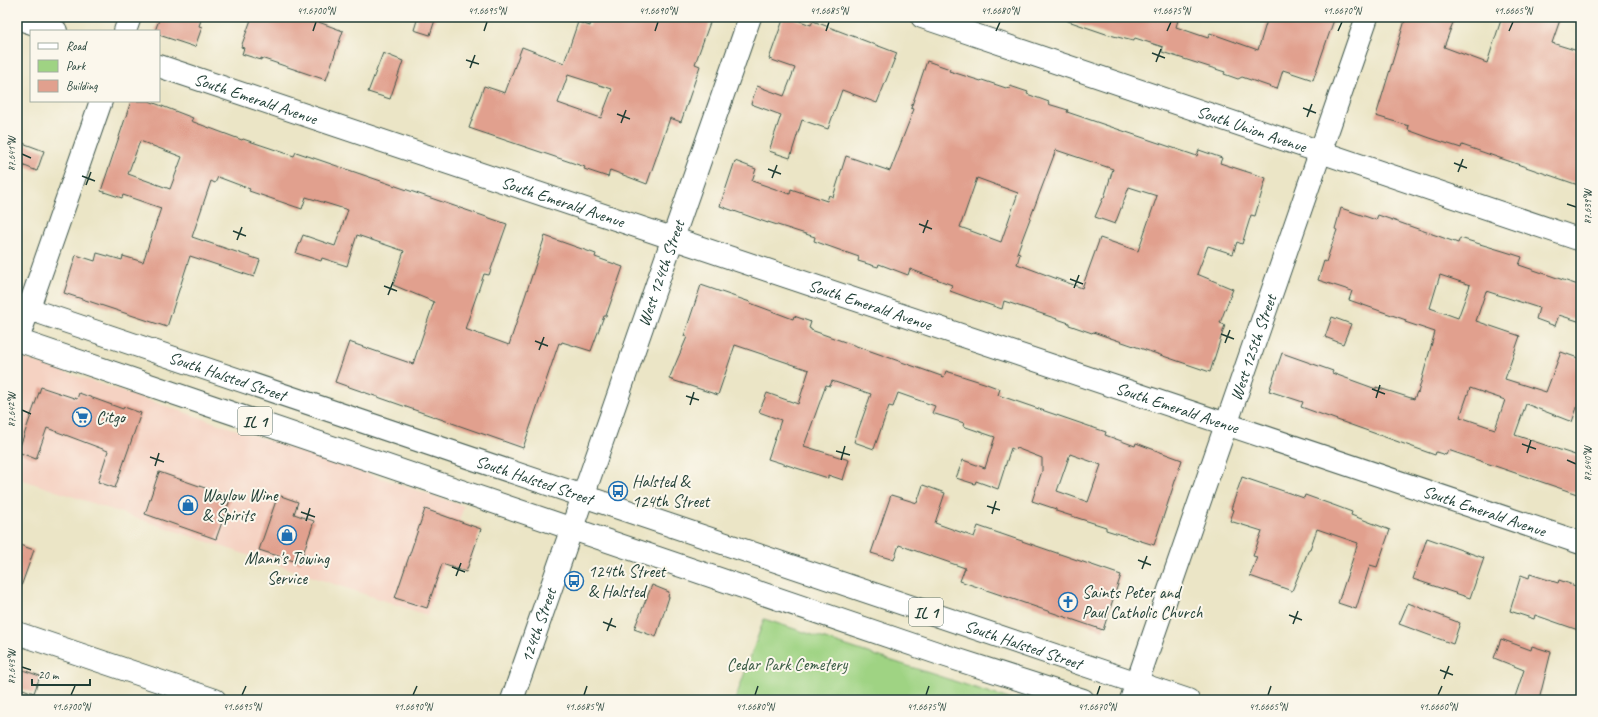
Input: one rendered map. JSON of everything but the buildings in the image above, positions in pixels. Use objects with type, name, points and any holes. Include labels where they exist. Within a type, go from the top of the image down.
[{"type":"street","points":[[125,30],[130,17]]},
{"type":"street","name":"West 124th Street","points":[[571,528],[750,17]]},
{"type":"street","name":"South Union Avenue","points":[[922,17],[1581,240]]},
{"type":"street","name":"West 125th Street","points":[[1134,692],[1367,17]]},
{"type":"street","points":[[17,18],[53,30]]},
{"type":"street","name":"South Emerald Avenue","points":[[160,66],[1581,544]]},
{"type":"street","points":[[17,341],[23,307],[101,102]]},
{"type":"street","name":"South Halsted Street","points":[[23,307],[583,496],[1134,692],[1188,700]]},
{"type":"street","name":"South Halsted Street","points":[[17,341],[936,652],[1083,700]]},
{"type":"street","name":"124th Street","points":[[512,700],[571,528]]},
{"type":"street","points":[[17,633],[215,700]]},
{"type":"shaded area","points":[[17,356],[464,506],[427,615],[17,478]]},
{"type":"green space","name":"Cedar Park Cemetery","points":[[764,619],[1012,700],[735,700]]},
{"type":"place","name":"Citgo","points":[[82,417]]},
{"type":"place","name":"Halsted & 124th Street","points":[[618,491]]},
{"type":"place","name":"Waylow Wine & Spirits","points":[[188,505]]},
{"type":"place","name":"Mann's Towing Service","points":[[287,535]]},
{"type":"place","name":"124th Street & Halsted","points":[[574,581]]},
{"type":"place","name":"Saints Peter and Paul Catholic Church","points":[[1068,602]]}]
